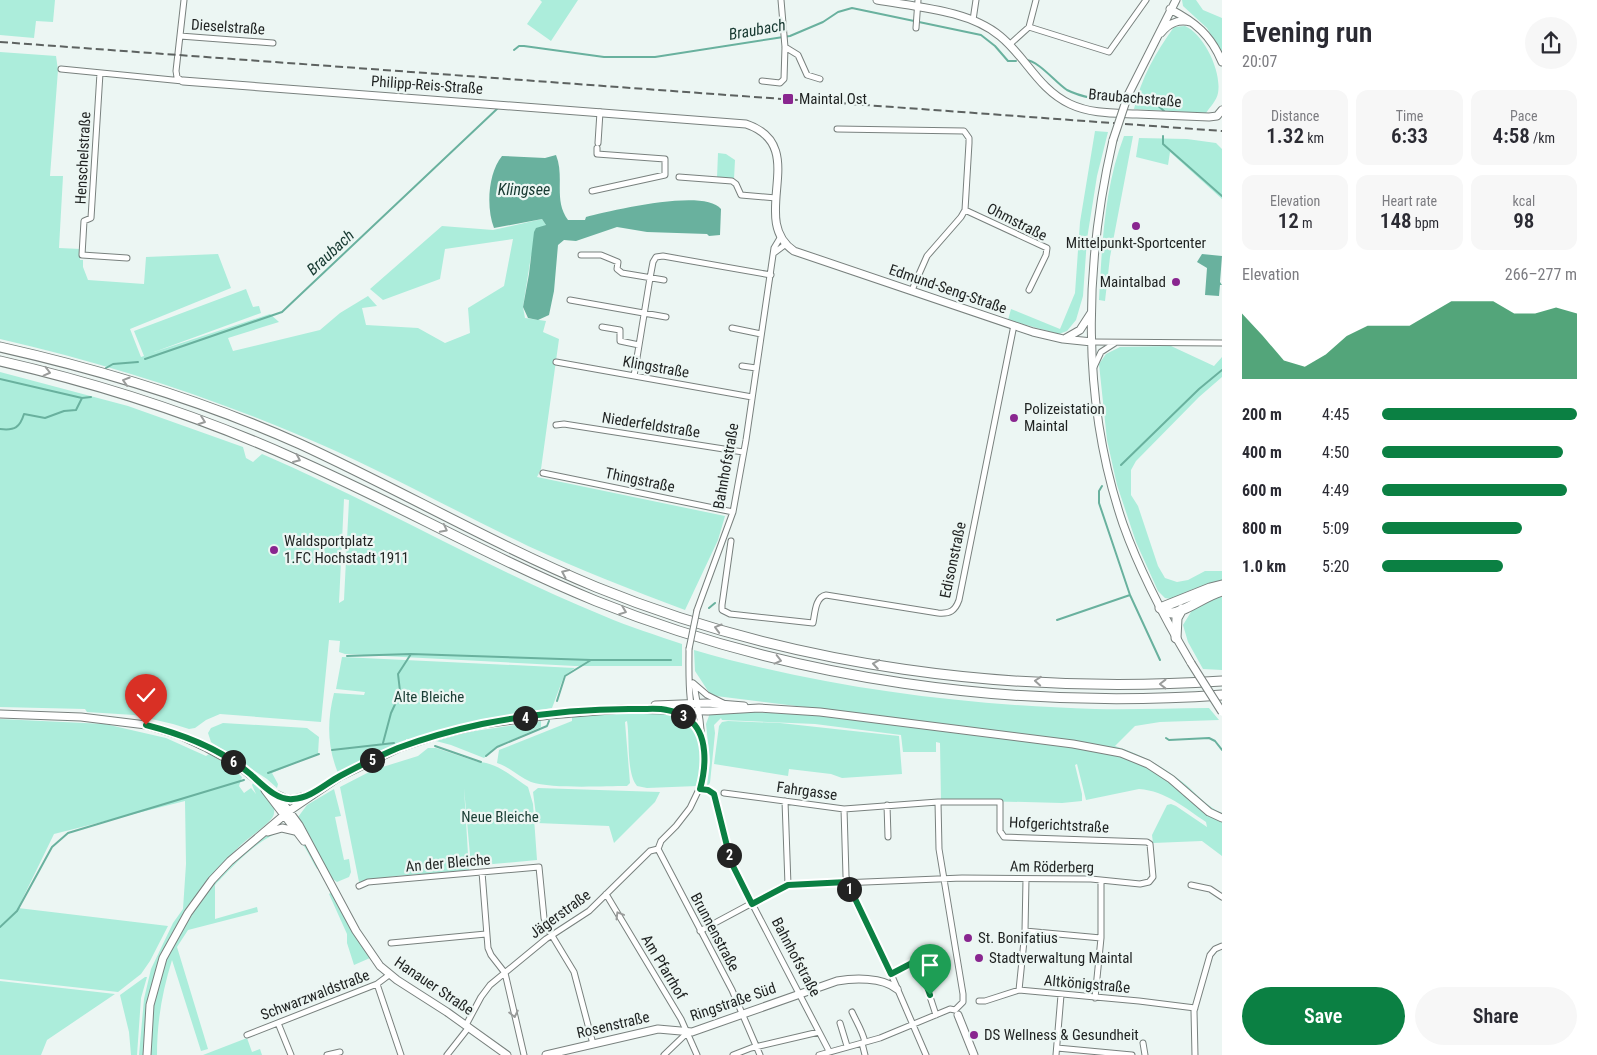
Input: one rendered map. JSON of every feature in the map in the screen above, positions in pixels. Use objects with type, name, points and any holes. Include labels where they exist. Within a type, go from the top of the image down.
[{"type":"highway","points":[[0,348],[105,374],[173,395],[243,420],[367,475],[569,575],[661,611],[752,638],[837,658],[892,667],[990,678],[1086,684],[1222,681]]},
{"type":"highway","points":[[0,361],[97,385],[239,435],[360,489],[563,587],[658,624],[748,652],[837,672],[970,691],[1089,698],[1222,695]]},
{"type":"highway","points":[[1160,608],[1222,584]]},
{"type":"highway","points":[[1160,608],[1171,613],[1222,591]]},
{"type":"highway","points":[[1176,638],[1177,618],[1182,609]]},
{"type":"street","points":[[183,81],[178,77],[176,71],[184,0]]},
{"type":"street","points":[[762,81],[780,83],[783,81],[786,47],[780,0]]},
{"type":"street","name":"Braubachstraße","points":[[877,0],[918,4],[973,20],[991,29],[1009,45],[1048,91],[1064,101],[1082,108],[1102,112],[1209,117],[1217,116],[1222,110]]},
{"type":"street","points":[[973,20],[976,0]]},
{"type":"street","points":[[1009,45],[1029,27],[1036,0]]},
{"type":"street","points":[[1029,27],[1109,52],[1146,0]]},
{"type":"street","points":[[1176,0],[1128,96],[1113,140],[1096,228],[1092,342],[1098,416],[1112,487],[1129,540],[1176,638],[1222,712]]},
{"type":"street","points":[[916,28],[918,4]]},
{"type":"street","points":[[1170,9],[1196,24],[1213,42],[1222,62]]},
{"type":"street","points":[[1155,39],[1167,26],[1173,23],[1185,21],[1196,24]]},
{"type":"street","name":"Dieselstraße","points":[[180,36],[273,43]]},
{"type":"street","points":[[786,47],[798,55],[807,74],[820,79]]},
{"type":"street","name":"Philipp-Reis-Straße","points":[[61,69],[183,81],[739,123],[761,131],[772,142],[777,154],[776,198]]},
{"type":"street","name":"Henschelstraße","points":[[100,73],[92,218],[84,221],[82,255],[127,258]]},
{"type":"street","points":[[592,191],[665,175],[665,160],[597,154],[600,112]]},
{"type":"street","points":[[837,129],[964,131],[968,136],[969,150],[964,210],[961,217],[926,256],[912,290]]},
{"type":"street","points":[[679,177],[732,181],[736,184],[741,195],[776,198],[776,217],[780,238]]},
{"type":"street","name":"Ohmstraße","points":[[964,210],[1047,248],[1046,255],[1029,290]]},
{"type":"street","name":"Edmund-Seng-Straße","points":[[780,238],[800,254],[1014,325],[1063,339],[1092,342],[1222,343]]},
{"type":"street","name":"Bahnhofstraße","points":[[702,740],[694,724],[689,648],[697,610],[733,512],[774,248],[780,238]]},
{"type":"street","points":[[774,253],[786,244]]},
{"type":"street","points":[[581,255],[602,255],[618,262],[617,269],[622,274],[664,280]]},
{"type":"street","points":[[634,376],[654,259],[659,256],[771,275]]},
{"type":"street","points":[[570,300],[666,316]]},
{"type":"street","points":[[1063,339],[1080,330],[1092,312]]},
{"type":"street","name":"Edisonstraße","points":[[731,541],[722,605],[725,612],[739,616],[813,623],[818,600],[821,596],[826,595],[938,613],[949,613],[954,610],[959,600],[1014,325]]},
{"type":"street","points":[[602,327],[620,330],[620,341],[639,345]]},
{"type":"street","points":[[732,328],[761,334]]},
{"type":"street","points":[[1094,368],[1101,352],[1116,342]]},
{"type":"street","name":"Klingstraße","points":[[556,362],[752,397]]},
{"type":"street","points":[[742,366],[756,368]]},
{"type":"street","name":"Niederfeldstraße","points":[[556,425],[564,424],[743,452]]},
{"type":"street","name":"Thingstraße","points":[[543,473],[733,512]]},
{"type":"street","points":[[692,681],[707,695],[725,704]]},
{"type":"street","points":[[622,709],[666,709],[725,704],[759,708]]},
{"type":"street","points":[[147,1055],[148,1016],[152,991],[161,964],[171,940],[188,912],[212,880],[230,861],[311,794],[339,777],[386,754],[451,732],[520,718],[622,709],[694,707],[759,708],[820,712],[1105,749],[1134,757],[1159,771],[1204,808],[1222,818]]},
{"type":"street","name":"Bahnhofstraße","points":[[694,707],[702,740],[704,763],[700,789],[708,790],[714,794],[731,862],[829,1051]]},
{"type":"street","points":[[666,709],[688,718],[694,724]]},
{"type":"street","points":[[0,714],[88,718],[156,728],[179,735],[219,754],[246,771],[286,813]]},
{"type":"street","points":[[260,784],[288,799],[311,794]]},
{"type":"street","name":"Jägerstraße","points":[[448,1055],[468,1026],[484,992],[552,935],[584,915],[650,851],[658,849],[660,841],[685,815],[700,789]]},
{"type":"street","points":[[273,792],[286,813]]},
{"type":"street","name":"Fahrgasse","points":[[724,793],[844,809],[938,802],[1000,802]]},
{"type":"street","points":[[700,931],[788,885],[785,801]]},
{"type":"street","points":[[938,802],[939,840],[944,879],[963,994],[963,1002],[957,1012]]},
{"type":"street","name":"Hofgerichtstraße","points":[[1000,802],[1000,834],[1007,838],[1149,843],[1153,873]]},
{"type":"street","points":[[887,805],[888,837]]},
{"type":"street","points":[[844,809],[847,882],[891,974],[896,990],[914,1024],[926,1055]]},
{"type":"street","name":"Hanauer Straße","points":[[286,813],[296,831],[312,851]]},
{"type":"street","name":"Hanauer Straße","points":[[286,813],[299,825],[356,931],[374,958],[389,975],[468,1026],[507,1055]]},
{"type":"street","points":[[260,835],[277,828],[296,831]]},
{"type":"street","name":"Brunnenstraße","points":[[658,849],[732,990],[760,1055]]},
{"type":"street","name":"An der Bleiche","points":[[359,886],[368,882],[539,867],[543,915],[552,935]]},
{"type":"street","points":[[482,872],[489,953],[505,973],[524,1055]]},
{"type":"street","name":"Am Röderberg","points":[[788,885],[944,879],[1101,880],[1147,883],[1152,879],[1153,873]]},
{"type":"street","points":[[1019,990],[1025,931],[1026,879]]},
{"type":"street","points":[[1095,998],[1101,938],[1101,880]]},
{"type":"street","points":[[1191,885],[1206,887],[1222,897]]},
{"type":"street","name":"Am Pfarrhof","points":[[606,894],[688,1032],[697,1055]]},
{"type":"street","points":[[1025,931],[1101,938]]},
{"type":"street","points":[[391,943],[486,934]]},
{"type":"street","points":[[552,935],[568,960],[576,978],[593,1044]]},
{"type":"street","points":[[1195,1055],[1194,1008],[1210,955],[1222,946]]},
{"type":"street","points":[[891,974],[914,962],[918,962],[936,1015]]},
{"type":"street","name":"Schwarzwaldstraße","points":[[247,1035],[377,984],[389,975]]},
{"type":"street","name":"Ringstraße Süd","points":[[664,1055],[688,1032],[799,993],[846,979],[878,982],[891,986],[896,990]]},
{"type":"street","points":[[377,984],[401,1055]]},
{"type":"street","name":"Altkönigstraße","points":[[979,1002],[1019,990],[1194,1008]]},
{"type":"street","points":[[1056,1055],[1061,995]]},
{"type":"street","points":[[819,1055],[890,1034],[950,1009],[957,1012],[974,1055]]},
{"type":"street","points":[[852,1012],[857,1025],[861,1028],[865,1055]]},
{"type":"street","points":[[278,1023],[291,1055]]},
{"type":"street","points":[[840,1023],[847,1046]]},
{"type":"street","name":"Rosenstraße","points":[[546,1055],[662,1028],[688,1032]]},
{"type":"street","points":[[734,1055],[756,1047],[819,1032]]},
{"type":"street","points":[[1143,1043],[1145,1055]]},
{"type":"street","points":[[1057,1048],[1132,1055]]},
{"type":"street","points":[[327,1055],[340,1052]]},
{"type":"green space","points":[[0,0],[55,0],[53,22],[36,21],[34,38],[0,35]]},
{"type":"green space","points":[[540,0],[578,0],[551,41],[527,24],[542,2]]},
{"type":"green space","points":[[1182,0],[1196,0],[1203,10],[1222,18],[1222,54],[1207,28],[1183,6]]},
{"type":"green space","points":[[1185,26],[1192,30],[1205,45],[1214,65],[1219,84],[1215,101],[1206,113],[1134,109],[1145,76],[1161,46],[1174,27]]},
{"type":"green space","points":[[0,52],[56,56],[58,70],[50,176],[63,176],[59,248],[81,249],[80,260],[83,260],[83,267],[88,280],[144,284],[146,257],[218,254],[231,288],[130,329],[141,357],[144,356],[134,331],[246,289],[253,307],[259,306],[261,313],[154,352],[270,314],[279,322],[228,338],[233,351],[320,330],[340,313],[368,296],[377,306],[362,308],[366,325],[418,328],[445,343],[470,333],[468,308],[504,286],[513,239],[445,249],[440,279],[383,300],[370,289],[442,226],[493,230],[542,219],[546,225],[531,256],[523,307],[525,318],[546,321],[543,332],[559,339],[541,469],[537,477],[725,516],[718,540],[685,610],[606,580],[548,555],[354,459],[258,418],[112,368],[0,339]]},
{"type":"green space","points":[[1095,131],[1108,132],[1097,176],[1087,239],[1083,296],[1076,320],[1067,331],[1059,334],[1008,320],[1011,309],[1060,329],[1075,293],[1080,222]]},
{"type":"green space","points":[[1124,136],[1133,136],[1110,257],[1105,301],[1099,300],[1105,217],[1112,176]]},
{"type":"green space","points":[[1139,138],[1187,139],[1216,143],[1222,149],[1222,199],[1170,152],[1168,165],[1136,157]]},
{"type":"green space","points":[[718,153],[726,154],[735,160],[734,179],[717,178]]},
{"type":"green space","points":[[1171,346],[1214,366],[1222,357],[1222,377],[1199,397],[1136,461],[1131,470],[1131,495],[1138,506],[1158,566],[1165,578],[1177,582],[1188,580],[1205,571],[1222,571],[1222,580],[1193,589],[1171,599],[1165,598],[1158,591],[1136,542],[1117,485],[1107,440],[1099,364],[1106,354],[1120,347]]},
{"type":"green space","points":[[0,372],[128,406],[243,447],[246,458],[253,462],[262,454],[560,597],[623,624],[682,644],[682,666],[575,666],[345,654],[339,652],[340,641],[329,640],[321,722],[220,714],[206,720],[195,728],[189,729],[134,715],[87,712],[85,709],[0,707]],"holes":[[[344,499],[349,500],[344,600],[339,603]]]},
{"type":"green space","points":[[1222,597],[1222,670],[1203,669],[1188,642],[1183,625],[1194,607]]},
{"type":"green space","points":[[694,650],[793,675],[944,699],[1095,709],[1209,708],[1219,720],[1160,722],[1135,726],[1115,746],[1143,757],[1169,772],[1207,804],[1222,813],[1222,816],[1125,751],[1115,748],[1054,738],[716,696],[710,694],[695,671]]},
{"type":"green space","name":"Alte Bleiche","points":[[342,657],[575,668],[564,676],[552,708],[484,719],[415,740],[406,739],[406,743],[338,773],[334,763],[329,733],[334,693],[364,695],[365,692],[336,689]]},
{"type":"green space","points":[[654,712],[682,718],[693,728],[700,744],[701,775],[697,786],[647,788],[637,786],[631,773],[627,721],[625,722],[630,783],[627,786],[551,786],[531,782],[497,763],[499,750],[572,721],[572,716]]},
{"type":"green space","points":[[754,712],[817,715],[1090,749],[1119,757],[1155,772],[1205,813],[1222,821],[1222,856],[1202,841],[1153,843],[1152,835],[1167,805],[1176,806],[1207,827],[1206,822],[1175,801],[1149,790],[1139,789],[1086,800],[1077,764],[1075,765],[1082,801],[1062,803],[941,800],[940,743],[936,742],[936,752],[903,752],[901,735],[815,724],[722,720],[721,718],[714,725],[715,733],[710,783],[707,786],[710,762],[706,724],[710,713]]},
{"type":"green space","points":[[0,719],[105,724],[166,738],[206,756],[209,754],[229,765],[242,777],[239,786],[244,793],[251,788],[256,794],[252,785],[254,781],[265,792],[274,807],[272,818],[239,847],[194,898],[170,939],[161,961],[148,1007],[145,1055],[139,1055],[144,999],[151,969],[173,923],[183,909],[186,864],[185,801],[54,834],[18,908],[168,926],[141,974],[118,992],[0,979]]},
{"type":"green space","name":"Alte Bleiche","points":[[541,721],[541,727],[496,747],[484,758],[436,741],[468,732]]},
{"type":"green space","points":[[722,722],[780,723],[899,736],[902,774],[842,778],[831,774],[789,769],[788,776],[714,764],[719,726]]},
{"type":"green space","points":[[223,723],[307,728],[319,737],[318,754],[272,773],[278,784],[277,788],[267,779],[211,742],[208,733],[211,728]]},
{"type":"green space","name":"Neue Bleiche","points":[[428,748],[436,748],[478,762],[491,764],[528,787],[533,804],[537,860],[471,866],[464,788],[469,871],[396,876],[359,882],[340,787],[373,770],[418,756]]},
{"type":"green space","points":[[538,788],[660,792],[655,802],[614,843],[609,826],[537,823],[533,792]]},
{"type":"green space","points":[[334,789],[341,816],[335,817],[344,860],[349,859],[351,872],[349,877],[337,882],[330,877],[298,817],[307,805]]},
{"type":"green space","points":[[289,830],[303,842],[320,868],[317,869],[296,837],[284,832],[262,841],[215,885],[215,919],[257,907],[258,912],[188,930],[177,947],[208,1049],[201,1051],[172,960],[161,1007],[157,1055],[150,1055],[153,1013],[159,982],[169,953],[188,917],[213,883],[242,854],[270,834]]},
{"type":"green space","points":[[332,892],[370,958],[354,965],[347,943],[347,934],[329,894]]},
{"type":"green space","points":[[147,977],[141,998],[137,1055],[131,1055],[129,1032],[120,995]]},
{"type":"green space","points":[[0,981],[115,994],[47,1040],[41,1055],[0,1055]]},
{"type":"green space","points":[[247,1038],[252,1052],[260,1049],[262,1055],[203,1055]]},
{"type":"water","name":"Klingsee","points":[[556,155],[560,172],[561,204],[568,220],[585,220],[586,217],[635,206],[677,201],[696,201],[711,203],[721,209],[720,235],[647,232],[617,227],[576,241],[564,240],[558,245],[554,291],[549,315],[538,320],[528,318],[523,307],[534,232],[536,228],[546,225],[542,219],[494,228],[489,201],[491,181],[497,163],[502,156],[545,158]]},
{"type":"water","points":[[1202,254],[1222,256],[1220,282],[1222,285],[1220,285],[1219,296],[1205,295],[1207,268],[1197,262]]},
{"type":"waterway","name":"Braubach","points":[[514,50],[519,46],[524,46],[604,57],[655,57],[790,36],[823,22],[838,12],[852,8],[981,35],[995,46],[1008,61],[1016,61]]},
{"type":"waterway","name":"Braubach","points":[[1026,60],[1031,61],[1047,72],[1067,90],[1095,99],[1124,102]]},
{"type":"waterway","name":"Braubach","points":[[1129,102],[1155,103],[1165,112]]},
{"type":"waterway","name":"Braubach","points":[[145,359],[282,312],[498,108]]},
{"type":"waterway","name":"Braubach","points":[[1163,136],[1163,144],[1222,196]]},
{"type":"waterway","name":"Braubach","points":[[106,368],[113,364],[138,362]]},
{"type":"waterway","points":[[1121,465],[1199,389],[1222,370]]},
{"type":"waterway","points":[[0,379],[82,398]]},
{"type":"waterway","name":"Braubach","points":[[0,429],[13,429],[19,425],[24,414],[45,418],[64,411],[76,410],[82,398],[91,397]]},
{"type":"waterway","points":[[1057,620],[1130,595],[1099,503],[1099,491],[1102,486]]},
{"type":"waterway","points":[[1130,595],[1160,660]]},
{"type":"waterway","points":[[709,608],[715,603]]},
{"type":"waterway","points":[[347,656],[411,654]]},
{"type":"waterway","points":[[400,691],[398,674],[411,654],[591,660]]},
{"type":"waterway","points":[[557,701],[565,676],[591,660],[671,660]]},
{"type":"waterway","points":[[383,743],[391,713],[398,698]]},
{"type":"waterway","points":[[486,756],[497,747],[547,726],[549,721]]},
{"type":"waterway","points":[[1166,738],[1169,740],[1209,738],[1215,741],[1222,750]]},
{"type":"waterway","points":[[332,750],[394,743]]},
{"type":"waterway","points":[[435,746],[481,762]]},
{"type":"waterway","points":[[268,773],[319,754]]},
{"type":"waterway","points":[[0,927],[17,911],[52,847],[68,833],[244,780]]},
{"type":"railway","points":[[0,42],[1222,131]]},
{"type":"place","name":"Maintal Ost","points":[[788,99]]},
{"type":"place","name":"Mittelpunkt-Sportcenter","points":[[1136,226]]},
{"type":"place","name":"Maintalbad","points":[[1176,282]]},
{"type":"place","name":"Polizeistation Maintal","points":[[1014,418]]},
{"type":"place","name":"Waldsportplatz 1.FC Hochstadt 1911","points":[[274,550]]},
{"type":"place","name":"St. Bonifatius","points":[[968,938]]},
{"type":"place","name":"Stadtverwaltung Maintal","points":[[979,958]]},
{"type":"place","name":"DS Wellness & Gesundheit","points":[[974,1035]]},
{"type":"route","points":[[146,725],[179,735],[207,748],[246,771],[260,784],[284,799],[296,799],[311,794],[339,777],[399,748],[466,728],[520,718],[550,715],[622,709],[666,709],[688,718],[694,724],[702,740],[704,763],[700,789],[706,789],[714,794],[731,862],[752,904],[788,885],[847,882],[891,974],[914,962],[918,962],[930,995]]}]
